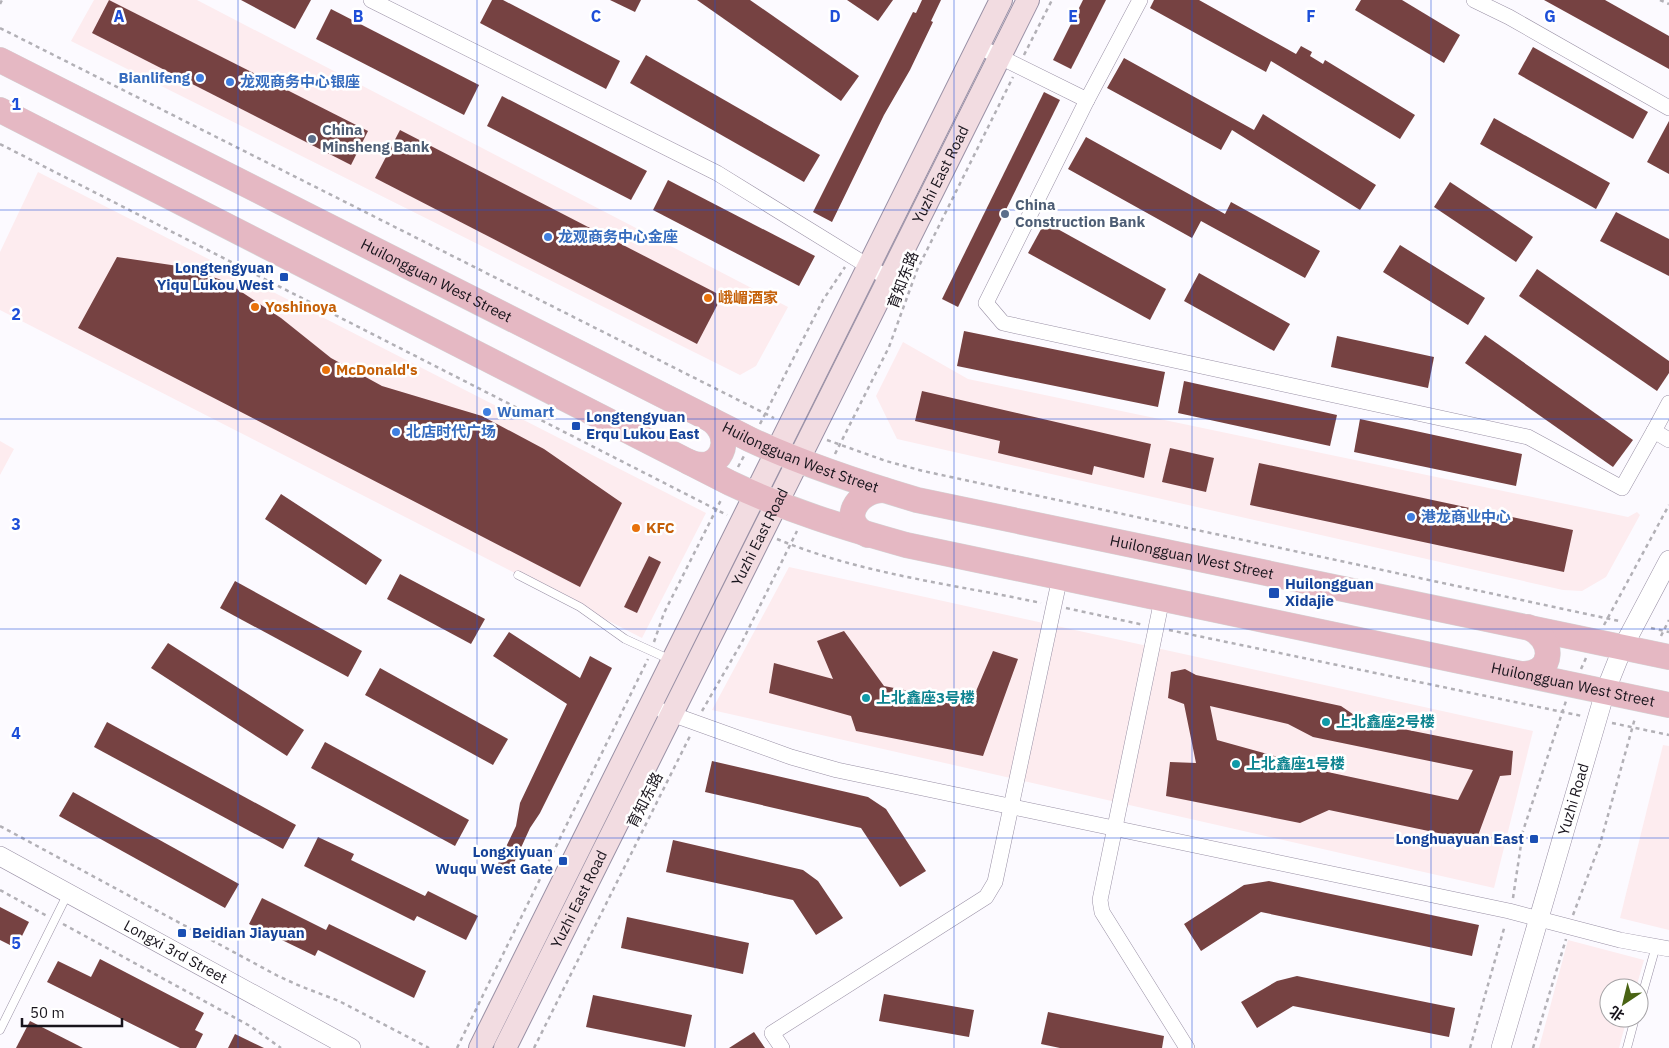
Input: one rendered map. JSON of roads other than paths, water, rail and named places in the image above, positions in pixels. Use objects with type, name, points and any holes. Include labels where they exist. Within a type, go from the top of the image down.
[{"type":"main road","name":"Yuzhi East Road","points":[[787,456],[860,261],[978,46],[1001,0]]},
{"type":"main road","name":"Yuzhi East Road","points":[[505,1048],[672,714],[766,499],[787,456],[889,279],[1009,61],[1028,0]]},
{"type":"main road","name":"Huilongguan West Street","points":[[0,60],[752,440],[841,477],[917,500],[1661,655]]},
{"type":"main road","name":"Huilongguan West Street","points":[[0,110],[730,483],[818,519],[906,545],[1669,704]]},
{"type":"main road","points":[[689,462],[698,465],[708,464],[716,459],[722,451],[723,436],[718,426],[710,419]]},
{"type":"main road","points":[[868,534],[855,523],[853,513],[855,504],[867,493],[884,490]]},
{"type":"main road","name":"Yuzhi East Road","points":[[480,1048],[673,661],[766,499]]},
{"type":"main road","points":[[1523,674],[1532,673],[1539,669],[1546,661],[1548,652],[1548,647],[1542,637],[1528,627]]},
{"type":"street","points":[[371,0],[717,173],[889,279]]},
{"type":"street","points":[[1140,0],[1087,100],[986,303],[1004,323],[1528,438],[1622,488],[1669,403]]},
{"type":"street","points":[[1474,0],[1509,17],[1669,108]]},
{"type":"street","points":[[978,46],[1087,100]]},
{"type":"street","points":[[1654,431],[1669,440]]},
{"type":"street","name":"Yuzhi Road","points":[[1501,1048],[1605,692],[1623,647],[1669,560]]},
{"type":"street","points":[[782,1048],[772,1033],[986,897],[995,882],[1060,577]]},
{"type":"street","points":[[1162,599],[1100,900],[1102,912],[1187,1048]]},
{"type":"street","points":[[650,706],[814,764],[1509,911],[1633,943],[1662,948]]},
{"type":"street","name":"Longxi 3rd Street","points":[[0,856],[351,1048]]},
{"type":"lane","points":[[518,575],[580,607],[625,638],[673,661]]},
{"type":"lane","points":[[0,1030],[68,893]]},
{"type":"lane","points":[[1649,981],[1662,948]]},
{"type":"lane","points":[[1627,1048],[1632,1028]]},
{"type":"place","name":"Bianlifeng","points":[[200,78]]},
{"type":"place","name":"龙观商务中心银座","points":[[230,82]]},
{"type":"place","name":"China Minsheng Bank","points":[[312,139]]},
{"type":"place","name":"China Construction Bank","points":[[1005,214]]},
{"type":"place","name":"龙观商务中心金座","points":[[548,237]]},
{"type":"place","name":"Longtengyuan Yiqu Lukou West","points":[[284,277]]},
{"type":"place","name":"峨嵋酒家","points":[[708,298]]},
{"type":"place","name":"Yoshinoya","points":[[255,307]]},
{"type":"place","name":"McDonald's","points":[[326,370]]},
{"type":"place","name":"Wumart","points":[[487,412]]},
{"type":"place","name":"Longtengyuan Erqu Lukou East","points":[[576,426]]},
{"type":"place","name":"北店时代广场","points":[[396,432]]},
{"type":"place","name":"港龙商业中心","points":[[1411,517]]},
{"type":"place","name":"KFC","points":[[636,528]]},
{"type":"place","name":"Huilongguan Xidajie","points":[[1274,593]]},
{"type":"place","name":"上北鑫座3号楼","points":[[866,698]]},
{"type":"place","name":"上北鑫座2号楼","points":[[1326,722]]},
{"type":"place","name":"上北鑫座1号楼","points":[[1236,764]]},
{"type":"place","name":"Longhuayuan East","points":[[1534,839]]},
{"type":"place","name":"Longxiyuan Wuqu West Gate","points":[[563,861]]},
{"type":"place","name":"Beidian Jiayuan","points":[[182,933]]}]
